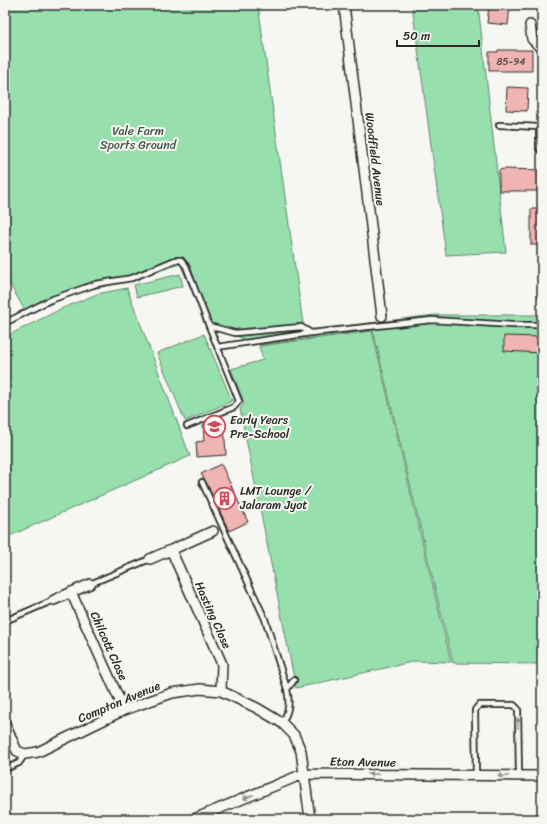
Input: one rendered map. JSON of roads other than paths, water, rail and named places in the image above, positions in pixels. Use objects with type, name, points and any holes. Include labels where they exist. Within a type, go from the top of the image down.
[{"type":"street","name":"Woodfield Avenue","points":[[344,5],[382,316]]},
{"type":"street","points":[[530,25],[532,39],[542,49]]},
{"type":"street","points":[[150,559],[213,531]]},
{"type":"street","name":"Hasting Close","points":[[171,550],[222,664],[221,691]]},
{"type":"street","points":[[54,600],[90,584]]},
{"type":"street","name":"Chilcott Close","points":[[71,592],[124,710]]},
{"type":"street","name":"Compton Avenue","points":[[25,754],[38,752],[124,710],[172,693],[200,689],[221,691],[257,708],[282,723],[294,735],[300,751],[310,819]]},
{"type":"street","points":[[5,724],[17,751],[25,754]]},
{"type":"street","name":"Eton Avenue","points":[[194,819],[303,774],[542,776]]},
{"type":"lane","points":[[499,125],[540,126],[539,149]]},
{"type":"lane","points":[[5,323],[50,300],[96,284],[132,278],[175,260],[182,260],[186,266],[239,401],[234,407],[187,426]]},
{"type":"lane","points":[[217,348],[311,333],[432,320],[513,325],[542,325]]},
{"type":"lane","points":[[209,326],[235,333],[301,327],[311,333]]},
{"type":"lane","points":[[202,482],[265,619],[287,689],[289,708],[282,723]]},
{"type":"lane","points":[[90,584],[150,559]]},
{"type":"lane","points":[[5,621],[54,600]]},
{"type":"lane","points":[[287,689],[294,680]]},
{"type":"lane","points":[[476,775],[475,710],[479,705],[514,705],[518,709],[519,776]]},
{"type":"lane","points":[[5,769],[19,763],[25,754]]},
{"type":"place","name":"Early Years Pre-School","points":[[215,427]]},
{"type":"place","name":"LMT Lounge / Jalaram Jyot","points":[[224,498]]},
{"type":"park label","name":"Vale Farm Sports Ground","points":[[138,138]]}]
